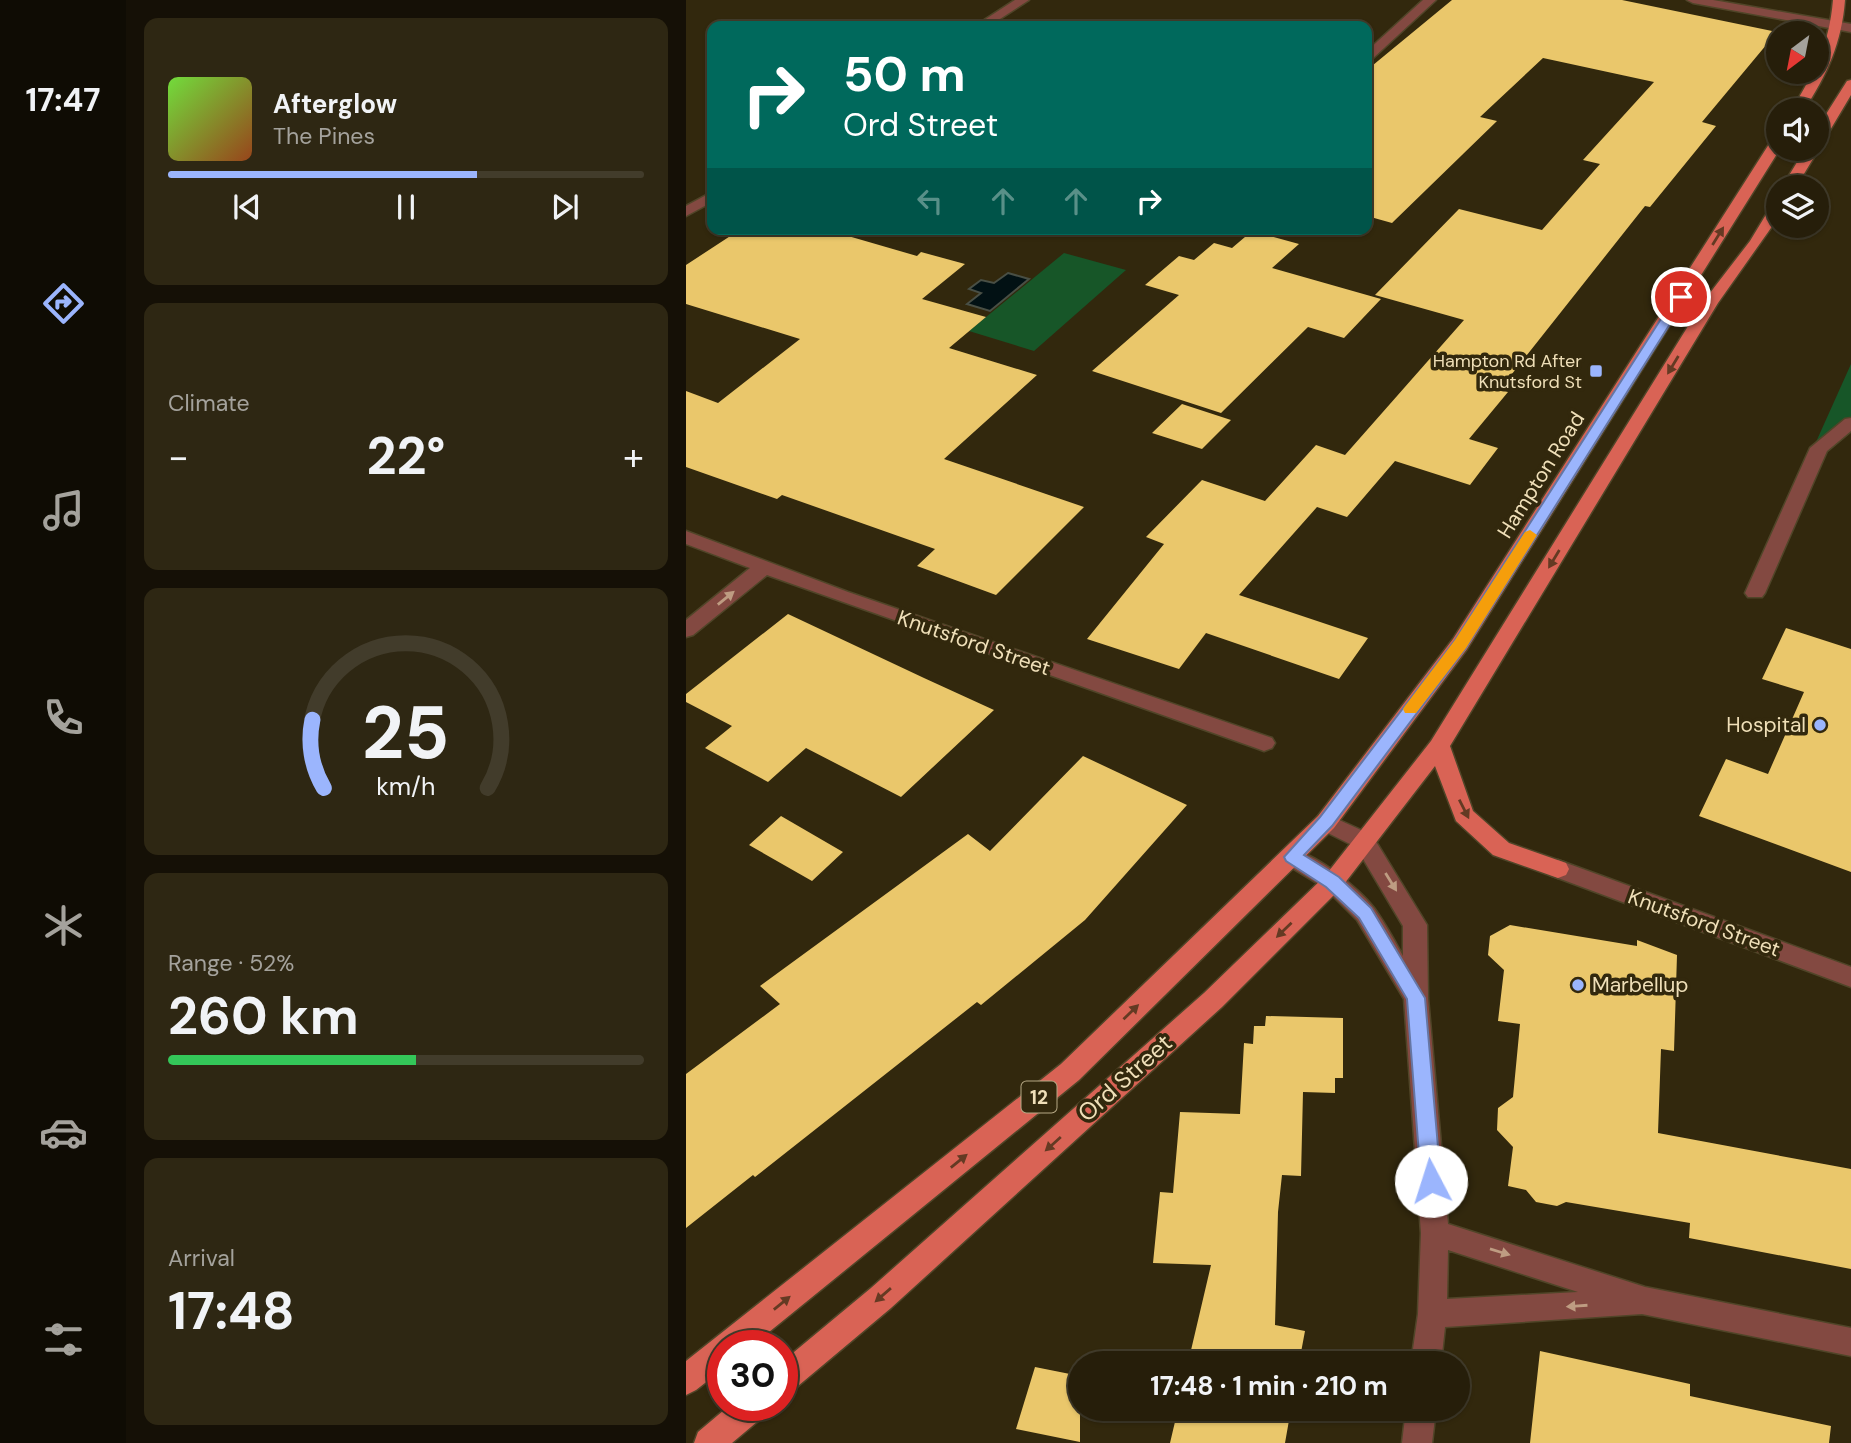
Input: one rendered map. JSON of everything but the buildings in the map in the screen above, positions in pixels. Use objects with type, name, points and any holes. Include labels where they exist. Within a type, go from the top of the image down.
[{"type":"main road","points":[[1805,98],[1844,27],[1839,0]]},
{"type":"main road","points":[[1829,120],[1851,84]]},
{"type":"main road","name":"Hampton Road","points":[[1326,822],[1460,644],[1766,160]]},
{"type":"main road","name":"12","points":[[1439,746],[1711,302],[1766,226]]},
{"type":"main road","points":[[1439,746],[1465,816],[1501,849],[1558,869]]},
{"type":"main road","name":"Ord Street","points":[[798,1368],[881,1298],[1202,1009],[1333,882],[1439,746]]},
{"type":"main road","name":"Ord Street","points":[[749,1330],[1070,1072],[1326,822]]},
{"type":"main road","points":[[686,1380],[707,1363]]},
{"type":"main road","points":[[709,1443],[734,1421]]},
{"type":"street","points":[[989,21],[1023,0]]},
{"type":"street","points":[[1372,52],[1430,0]]},
{"type":"street","points":[[1693,0],[1844,27]]},
{"type":"street","points":[[686,212],[707,199]]},
{"type":"street","points":[[1755,593],[1819,448],[1851,423]]},
{"type":"street","name":"Knutsford Street","points":[[686,537],[854,601],[1264,743]]},
{"type":"street","points":[[686,630],[765,566]]},
{"type":"street","points":[[1326,822],[1364,841],[1415,925],[1416,998],[1435,1233],[1432,1314],[1427,1351]]},
{"type":"street","points":[[1292,857],[1333,882],[1365,913],[1416,998]]},
{"type":"street","name":"Knutsford Street","points":[[1558,869],[1851,977]]},
{"type":"street","points":[[1435,1233],[1645,1301],[1851,1342]]},
{"type":"street","points":[[1432,1314],[1645,1301]]},
{"type":"street","points":[[1417,1443],[1420,1421]]},
{"type":"green space","points":[[1064,253],[1126,270],[1034,351],[969,331]]},
{"type":"green space","points":[[1851,364],[1851,418],[1826,438],[1816,442]]},
{"type":"shaded area","points":[[1008,273],[1029,279],[990,311],[967,304],[981,293],[969,289],[981,280],[994,283]]},
{"type":"slow traffic","points":[[1411,709],[1460,644],[1530,535]]},
{"type":"place","name":"Hampton Rd After Knutsford St","points":[[1596,371]]},
{"type":"place","name":"Hospital","points":[[1820,725]]},
{"type":"place","name":"Marbellup","points":[[1578,985]]},
{"type":"route","points":[[1431,1181],[1416,998],[1365,913],[1333,882],[1292,857],[1326,822],[1460,644],[1681,297]]}]
